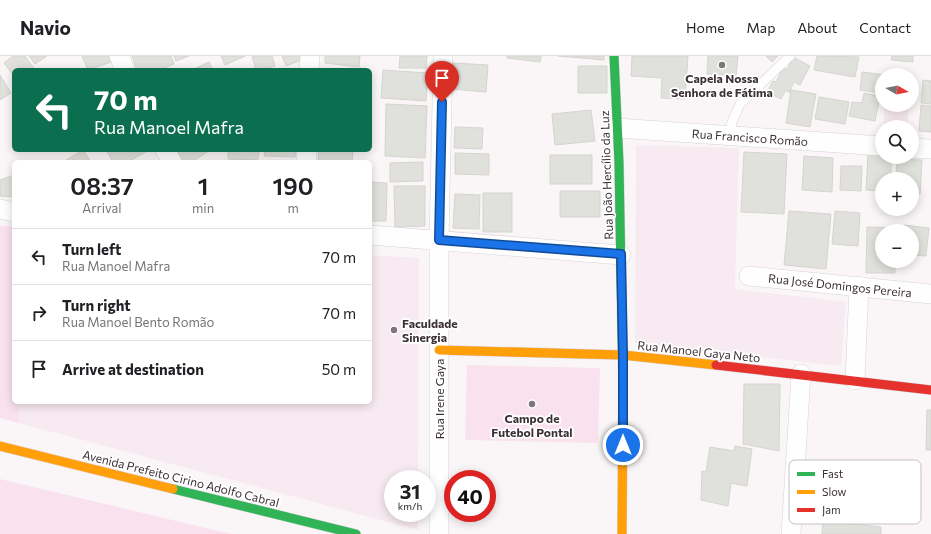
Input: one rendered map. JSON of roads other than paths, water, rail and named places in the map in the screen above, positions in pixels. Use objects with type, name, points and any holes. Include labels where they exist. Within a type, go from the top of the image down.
[{"type":"street","points":[[120,56],[124,68]]},
{"type":"street","points":[[309,68],[310,56]]},
{"type":"street","name":"Rua Irene Gaya","points":[[439,534],[439,240],[443,56]]},
{"type":"street","name":"Rua João Hercílio da Luz","points":[[614,56],[623,355],[622,534]]},
{"type":"street","name":"Rua Francisco Romão","points":[[617,128],[875,146]]},
{"type":"street","points":[[919,148],[931,149]]},
{"type":"street","points":[[0,209],[12,212]]},
{"type":"street","points":[[372,235],[621,254]]},
{"type":"street","name":"Rua José Domingos Pereira","points":[[749,276],[931,294]]},
{"type":"street","points":[[854,380],[859,286]]},
{"type":"street","name":"Rua Manoel Gaya Neto","points":[[439,350],[623,355],[854,380],[931,390]]},
{"type":"street","points":[[796,460],[801,374]]},
{"type":"street","name":"Avenida Prefeito Cirino Adolfo Cabral","points":[[0,446],[356,534]]},
{"type":"street","points":[[791,534],[792,524]]},
{"type":"lane","points":[[729,136],[732,122],[740,104],[790,56]]},
{"type":"place","name":"Capela Nossa Senhora de Fátima","points":[[722,65]]},
{"type":"place","name":"Faculdade Sinergia","points":[[394,330]]},
{"type":"place","name":"Campo de Futebol Pontal","points":[[532,404]]}]
